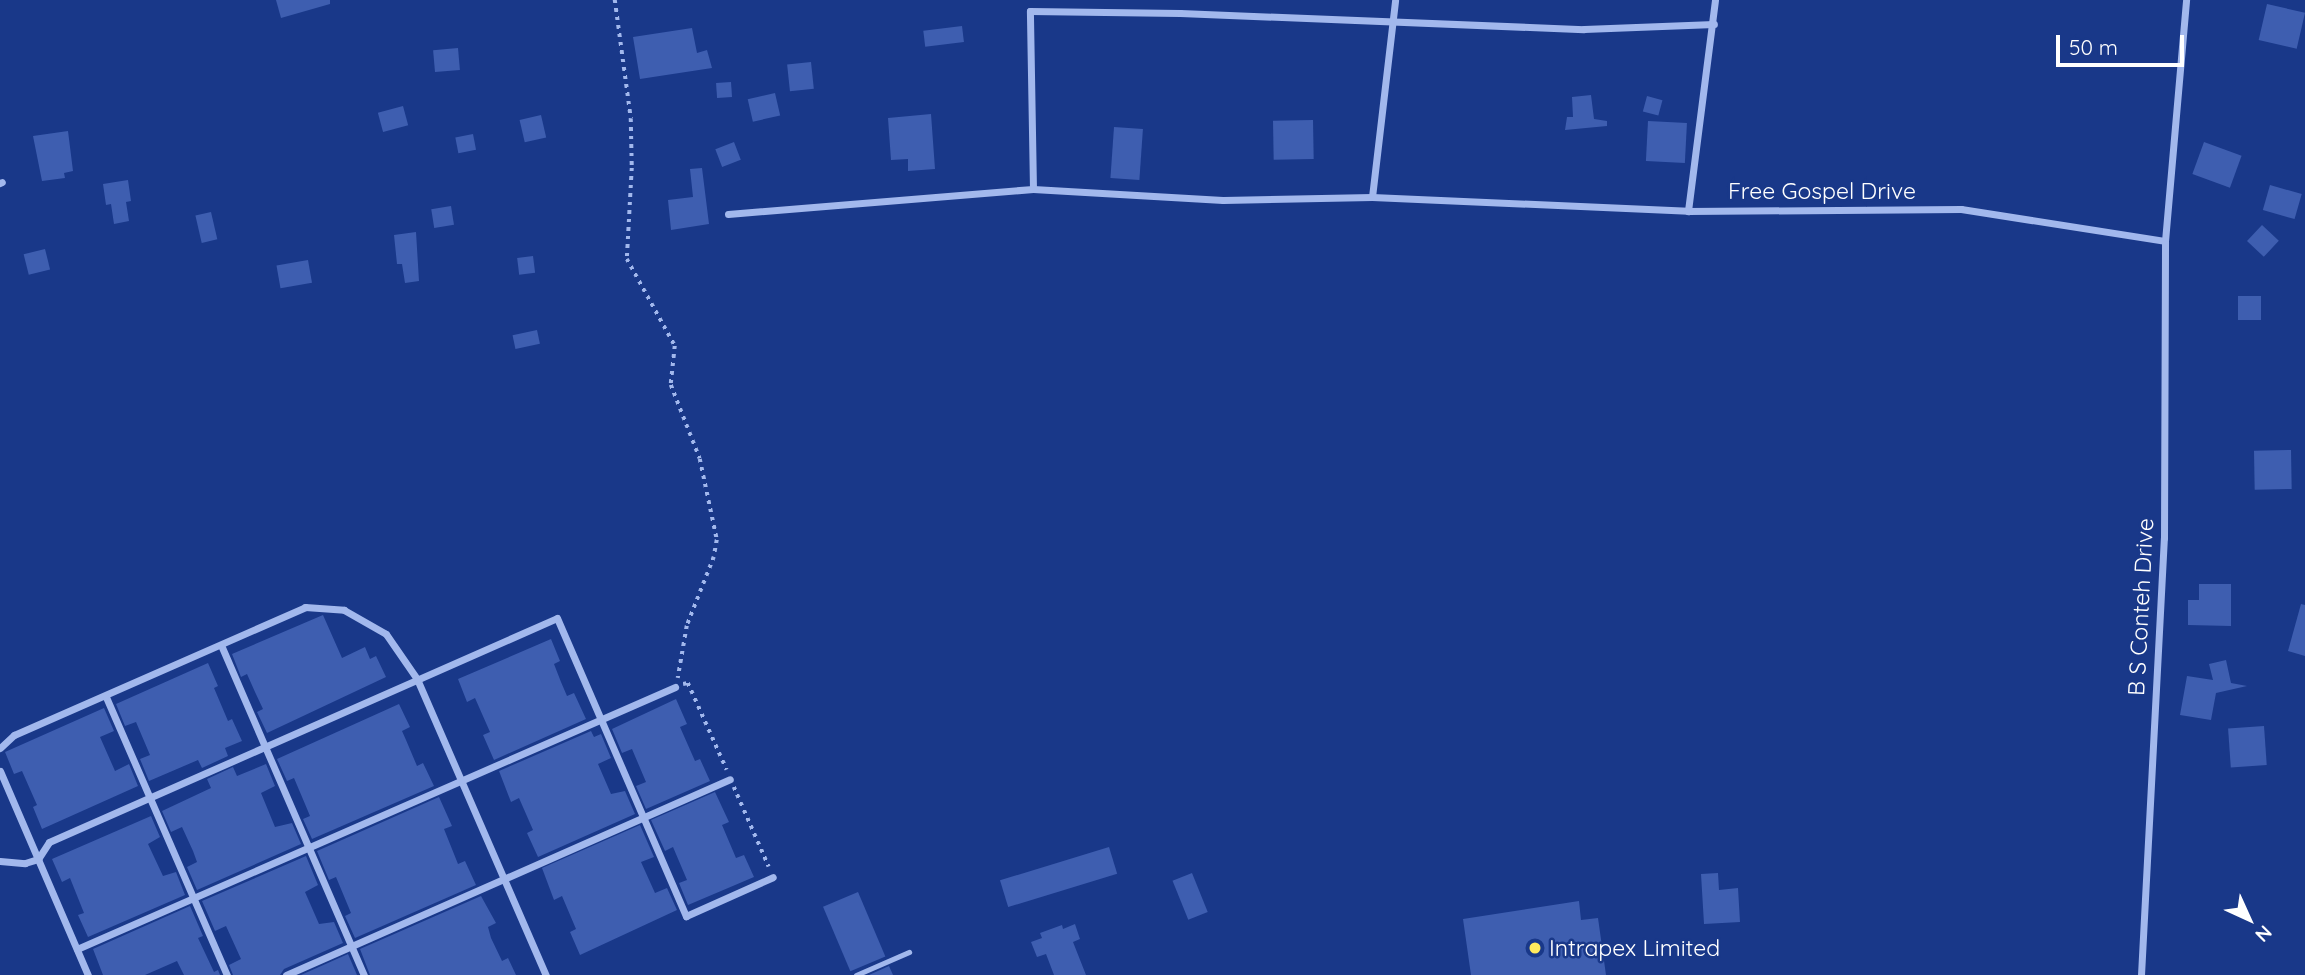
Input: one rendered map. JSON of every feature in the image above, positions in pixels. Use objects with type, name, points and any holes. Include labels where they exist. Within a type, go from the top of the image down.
[{"type":"street","points":[[1372,197],[1395,0]]},
{"type":"street","points":[[1688,211],[1715,0]]},
{"type":"street","name":"B S Conteh Drive","points":[[2141,975],[2164,538],[2165,241],[2186,0]]},
{"type":"street","points":[[1033,189],[1030,10],[1180,13],[1584,29],[1714,24]]},
{"type":"street","name":"Free Gospel Drive","points":[[728,214],[1033,189],[1223,200],[1372,197],[1688,211],[1961,209],[2165,241]]},
{"type":"street","points":[[0,748],[14,735],[106,697],[305,607],[344,610],[386,634],[417,679],[546,975]]},
{"type":"street","points":[[0,861],[25,863],[38,859],[49,842],[556,618],[686,916],[774,877]]},
{"type":"street","points":[[221,645],[364,975]]},
{"type":"street","points":[[77,949],[675,687]]},
{"type":"street","points":[[106,697],[226,975]]},
{"type":"street","points":[[0,771],[88,975]]},
{"type":"street","points":[[286,975],[730,779]]},
{"type":"lane","points":[[856,975],[909,952]]},
{"type":"path","points":[[615,0],[631,119],[632,168],[627,259],[675,346],[671,385],[700,459],[716,540],[714,557],[687,626],[681,670],[675,687]]},
{"type":"building","points":[[276,0],[330,0],[330,4],[281,18]]},
{"type":"building","points":[[2267,4],[2305,13],[2297,49],[2259,40]]},
{"type":"building","points":[[962,26],[964,42],[925,47],[923,31]]},
{"type":"building","points":[[692,28],[697,53],[707,50],[712,68],[640,79],[633,37]]},
{"type":"building","points":[[458,48],[460,70],[435,72],[433,50]]},
{"type":"building","points":[[811,62],[814,89],[790,91],[787,65]]},
{"type":"building","points":[[731,82],[732,97],[717,98],[716,83]]},
{"type":"building","points":[[775,93],[780,115],[753,122],[748,99]]},
{"type":"building","points":[[1591,95],[1594,119],[1607,121],[1607,126],[1565,130],[1567,117],[1573,117],[1572,97]]},
{"type":"building","points":[[1647,96],[1662,100],[1658,116],[1643,111]]},
{"type":"building","points":[[403,106],[408,125],[383,132],[378,113]]},
{"type":"building","points":[[931,114],[935,169],[908,171],[908,159],[891,160],[888,118]]},
{"type":"building","points":[[541,115],[546,137],[525,142],[520,120]]},
{"type":"building","points":[[1313,120],[1314,159],[1274,160],[1273,121]]},
{"type":"building","points":[[1648,121],[1687,123],[1685,163],[1646,161]]},
{"type":"building","points":[[1114,127],[1143,129],[1139,180],[1110,178]]},
{"type":"building","points":[[68,131],[73,171],[64,173],[65,178],[42,181],[33,136]]},
{"type":"building","points":[[473,134],[476,150],[458,153],[455,137]]},
{"type":"building","points":[[734,142],[741,160],[722,167],[715,149]]},
{"type":"building","points":[[2204,142],[2242,156],[2230,188],[2192,174]]},
{"type":"building","points":[[702,168],[709,224],[671,230],[668,200],[693,197],[690,169]]},
{"type":"building","points":[[128,180],[131,201],[126,202],[129,221],[114,224],[111,204],[106,205],[103,184]]},
{"type":"building","points":[[2270,185],[2302,194],[2295,219],[2263,210]]},
{"type":"building","points":[[451,206],[454,225],[434,228],[431,209]]},
{"type":"building","points":[[211,212],[217,239],[202,243],[195,216]]},
{"type":"building","points":[[2262,225],[2279,241],[2264,257],[2247,241]]},
{"type":"building","points":[[416,232],[419,281],[405,283],[402,264],[397,264],[394,235]]},
{"type":"building","points":[[45,249],[50,269],[29,275],[24,254]]},
{"type":"building","points":[[533,256],[535,273],[519,275],[517,258]]},
{"type":"building","points":[[308,260],[312,283],[280,288],[276,266]]},
{"type":"building","points":[[2238,296],[2261,296],[2261,320],[2238,320]]},
{"type":"building","points":[[537,330],[540,344],[515,349],[513,335]]},
{"type":"building","points":[[2291,450],[2292,489],[2255,490],[2254,451]]},
{"type":"building","points":[[2199,584],[2231,584],[2231,626],[2188,625],[2188,600],[2199,600]]},
{"type":"building","points":[[2301,604],[2305,605],[2305,656],[2288,651]]},
{"type":"building","points":[[323,615],[342,658],[365,647],[370,659],[376,656],[386,677],[267,733],[257,712],[263,709],[247,674],[241,677],[232,654]]},
{"type":"building","points":[[551,639],[560,661],[554,664],[567,696],[574,693],[586,719],[494,760],[483,735],[490,732],[475,698],[467,702],[458,679]]},
{"type":"building","points":[[2226,660],[2231,683],[2247,686],[2216,693],[2211,720],[2180,715],[2187,676],[2213,680],[2209,664]]},
{"type":"building","points":[[208,663],[218,686],[214,688],[228,721],[232,719],[242,741],[225,748],[228,756],[202,768],[198,760],[149,781],[140,759],[150,755],[136,722],[125,726],[116,704]]},
{"type":"building","points":[[676,699],[687,724],[680,727],[695,761],[700,759],[710,781],[646,809],[636,786],[646,782],[632,749],[622,753],[612,729]]},
{"type":"building","points":[[399,704],[410,727],[402,731],[417,766],[423,763],[434,786],[312,839],[303,819],[310,816],[294,778],[287,781],[277,759]]},
{"type":"building","points":[[104,708],[114,731],[100,737],[115,771],[129,764],[138,786],[42,829],[33,807],[37,805],[22,771],[14,774],[5,752]]},
{"type":"building","points":[[2264,726],[2267,765],[2231,767],[2228,729]]},
{"type":"building","points":[[591,731],[594,737],[601,734],[611,758],[598,764],[611,794],[625,791],[635,814],[538,857],[527,833],[533,830],[519,798],[511,802],[499,771]]},
{"type":"building","points":[[266,764],[275,786],[261,793],[275,827],[292,823],[301,844],[197,890],[187,867],[197,862],[193,851],[182,827],[171,832],[162,811],[211,788],[207,779],[233,767],[237,776]]},
{"type":"building","points":[[715,792],[729,822],[722,825],[736,858],[744,855],[754,877],[688,905],[679,883],[687,880],[673,847],[665,851],[651,820]]},
{"type":"building","points":[[439,797],[452,826],[444,829],[458,864],[465,861],[476,885],[355,938],[345,916],[351,913],[336,877],[329,880],[317,851]]},
{"type":"building","points":[[151,816],[160,837],[148,844],[163,876],[176,872],[185,895],[88,937],[78,915],[84,913],[70,878],[62,882],[52,859]]},
{"type":"building","points":[[640,825],[654,857],[641,862],[655,893],[667,888],[677,910],[580,955],[570,932],[576,929],[562,896],[554,900],[542,868]]},
{"type":"building","points":[[1109,847],[1117,874],[1008,907],[1000,880]]},
{"type":"building","points":[[306,856],[318,885],[305,892],[319,924],[334,922],[343,943],[284,969],[280,975],[233,975],[229,965],[241,959],[226,926],[215,931],[202,901]]},
{"type":"building","points":[[1192,873],[1208,912],[1188,920],[1173,881]]},
{"type":"building","points":[[1718,873],[1719,890],[1738,888],[1740,922],[1704,924],[1701,874]]},
{"type":"building","points":[[858,892],[885,956],[850,971],[823,907]]},
{"type":"building","points":[[481,896],[496,923],[488,927],[491,938],[502,961],[508,958],[516,975],[370,975],[360,949]]},
{"type":"building","name":"Intrapex Limited","points":[[1579,901],[1581,920],[1598,918],[1606,975],[1471,975],[1463,919]]},
{"type":"building","points":[[190,906],[203,936],[198,938],[214,972],[218,970],[220,975],[184,975],[177,961],[145,975],[103,975],[93,949]]},
{"type":"building","points":[[1075,924],[1080,939],[1073,942],[1086,975],[1054,975],[1046,954],[1037,957],[1031,942],[1042,938],[1040,933],[1062,925],[1063,929]]},
{"type":"building","points":[[348,954],[357,975],[301,975]]},
{"type":"building","points":[[889,966],[893,975],[869,975]]},
{"type":"place","name":"Intrapex Limited","points":[[1535,948]]}]
